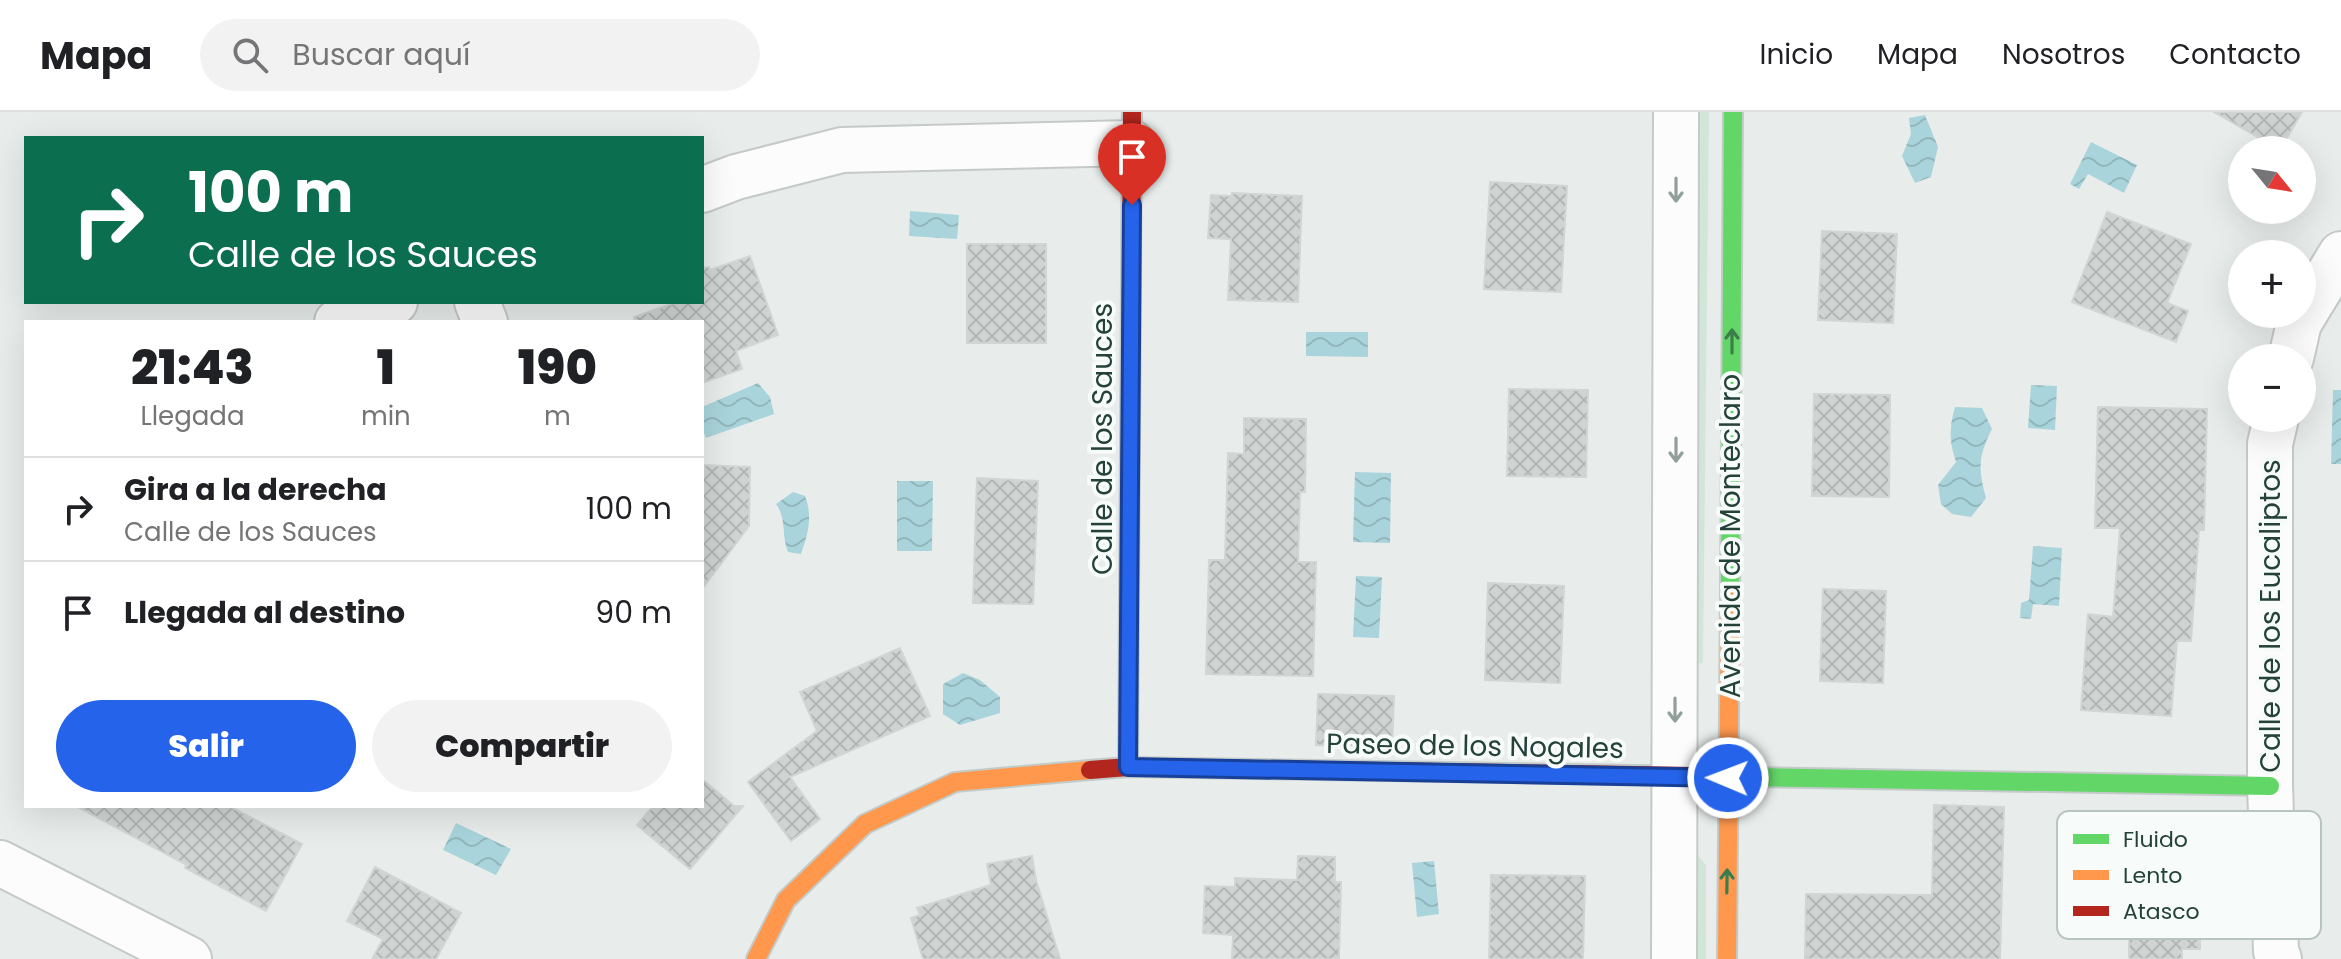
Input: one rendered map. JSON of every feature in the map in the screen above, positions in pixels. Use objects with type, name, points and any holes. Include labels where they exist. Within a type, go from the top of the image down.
[{"type":"street","name":"Avenida de Monteclaro","points":[[1674,959],[1676,112]]},
{"type":"street","name":"Avenida de Monteclaro","points":[[1727,959],[1733,112]]},
{"type":"street","points":[[704,189],[736,177],[842,150],[1132,127]]},
{"type":"street","name":"Calle de los Sauces","points":[[1128,767],[1132,127]]},
{"type":"street","points":[[2294,344],[2299,323],[2341,254]]},
{"type":"street","points":[[343,320],[389,304]]},
{"type":"street","name":"Calle de los Eucaliptos","points":[[2271,811],[2270,444],[2273,432]]},
{"type":"street","name":"Paseo de los Nogales","points":[[756,959],[786,900],[865,824],[955,782],[1128,767],[2270,786]]},
{"type":"street","points":[[0,863],[189,959]]},
{"type":"street","name":"Calle de los Eucaliptos","points":[[2276,939],[2279,959]]},
{"type":"green space","points":[[1688,112],[1709,112],[1703,663],[1687,664]]},
{"type":"green space","points":[[1697,854],[1706,865],[1706,959],[1684,959],[1685,864]]},
{"type":"water","points":[[1925,115],[1938,147],[1931,177],[1915,183],[1902,156],[1911,134],[1909,118]]},
{"type":"water","points":[[2091,142],[2137,165],[2124,193],[2088,174],[2079,189],[2070,184]]},
{"type":"water","points":[[910,211],[959,215],[957,239],[909,236]]},
{"type":"water","points":[[1306,332],[1368,332],[1368,357],[1306,356]]},
{"type":"water","points":[[758,383],[770,397],[774,414],[706,438],[704,406]]},
{"type":"water","points":[[2031,385],[2057,386],[2055,430],[2028,428]]},
{"type":"water","points":[[2333,390],[2341,390],[2341,464],[2331,464]]},
{"type":"water","points":[[1955,407],[1982,408],[1992,429],[1981,463],[1986,498],[1971,517],[1952,514],[1941,504],[1938,485],[1956,462],[1951,434]]},
{"type":"water","points":[[1355,472],[1391,473],[1390,543],[1353,542]]},
{"type":"water","points":[[897,481],[933,481],[932,551],[897,551]]},
{"type":"water","points":[[793,492],[805,496],[809,511],[801,554],[788,552],[782,515],[776,504]]},
{"type":"water","points":[[2033,546],[2062,548],[2059,606],[2033,604],[2031,619],[2020,618],[2021,603],[2029,600]]},
{"type":"water","points":[[1356,576],[1382,577],[1379,638],[1353,637]]},
{"type":"water","points":[[963,673],[980,680],[1000,697],[1000,713],[960,725],[943,714],[943,684]]},
{"type":"water","points":[[456,823],[511,849],[496,875],[443,850]]},
{"type":"water","points":[[1434,861],[1439,914],[1417,917],[1412,863]]},
{"type":"building","points":[[2214,112],[2302,112],[2288,136],[2256,136]]},
{"type":"building","points":[[1490,182],[1567,186],[1561,292],[1484,289]]},
{"type":"building","points":[[1232,193],[1302,196],[1298,302],[1228,300],[1231,239],[1208,238],[1211,195],[1232,196]]},
{"type":"building","points":[[2107,212],[2191,244],[2167,303],[2188,311],[2176,342],[2072,302]]},
{"type":"building","points":[[1822,231],[1897,234],[1893,323],[1818,320]]},
{"type":"building","points":[[967,244],[1046,244],[1046,343],[967,343]]},
{"type":"building","points":[[750,256],[778,335],[736,351],[742,369],[704,382],[704,320],[635,320],[634,317],[671,304],[704,304],[704,268],[709,267],[710,270]]},
{"type":"building","points":[[1509,389],[1588,390],[1586,477],[1507,476]]},
{"type":"building","points":[[1814,394],[1890,395],[1889,497],[1812,496]]},
{"type":"building","points":[[2098,407],[2207,409],[2204,530],[2199,530],[2191,641],[2177,641],[2171,716],[2081,710],[2088,614],[2113,617],[2120,528],[2095,528]]},
{"type":"building","points":[[1244,418],[1306,419],[1305,492],[1300,492],[1298,562],[1316,562],[1313,676],[1206,674],[1209,560],[1225,560],[1228,453],[1244,454]]},
{"type":"building","points":[[704,465],[750,467],[749,526],[704,586]]},
{"type":"building","points":[[977,478],[1038,481],[1033,604],[973,603]]},
{"type":"building","points":[[1488,583],[1564,586],[1560,683],[1485,680]]},
{"type":"building","points":[[1823,589],[1886,591],[1883,683],[1820,681]]},
{"type":"building","points":[[900,648],[930,716],[790,777],[820,819],[791,841],[748,782],[817,731],[800,692]]},
{"type":"building","points":[[1318,694],[1394,696],[1392,746],[1316,745]]},
{"type":"building","points":[[704,781],[734,806],[743,806],[690,869],[637,825],[651,808],[704,808]]},
{"type":"building","points":[[1934,805],[2004,807],[2000,959],[1805,959],[1806,894],[1932,895]]},
{"type":"building","points":[[80,808],[233,808],[302,844],[266,911],[185,868],[187,865]]},
{"type":"building","points":[[1032,856],[1036,880],[1060,959],[923,959],[911,918],[920,915],[917,908],[991,885],[987,864]]},
{"type":"building","points":[[1298,856],[1335,857],[1335,882],[1341,882],[1339,959],[1232,959],[1233,935],[1203,933],[1205,886],[1235,887],[1235,878],[1297,880]]},
{"type":"building","points":[[375,867],[461,913],[436,959],[372,959],[383,939],[347,921]]},
{"type":"building","points":[[1491,875],[1585,876],[1583,959],[1489,959]]},
{"type":"building","points":[[2129,939],[2200,939],[2200,949],[2182,949],[2182,959],[2129,959]]},
{"type":"traffic: fast","points":[[1730,595],[1733,112]]},
{"type":"traffic: fast","points":[[1696,776],[2270,786]]},
{"type":"traffic: slow","points":[[1727,959],[1730,595]]},
{"type":"traffic: slow","points":[[756,959],[786,900],[865,824],[955,782],[1090,770]]},
{"type":"traffic: jam","points":[[1128,767],[1132,112]]},
{"type":"traffic: jam","points":[[1090,770],[1128,767],[1696,776]]},
{"type":"route","points":[[1132,205],[1128,767],[1728,778]]}]
